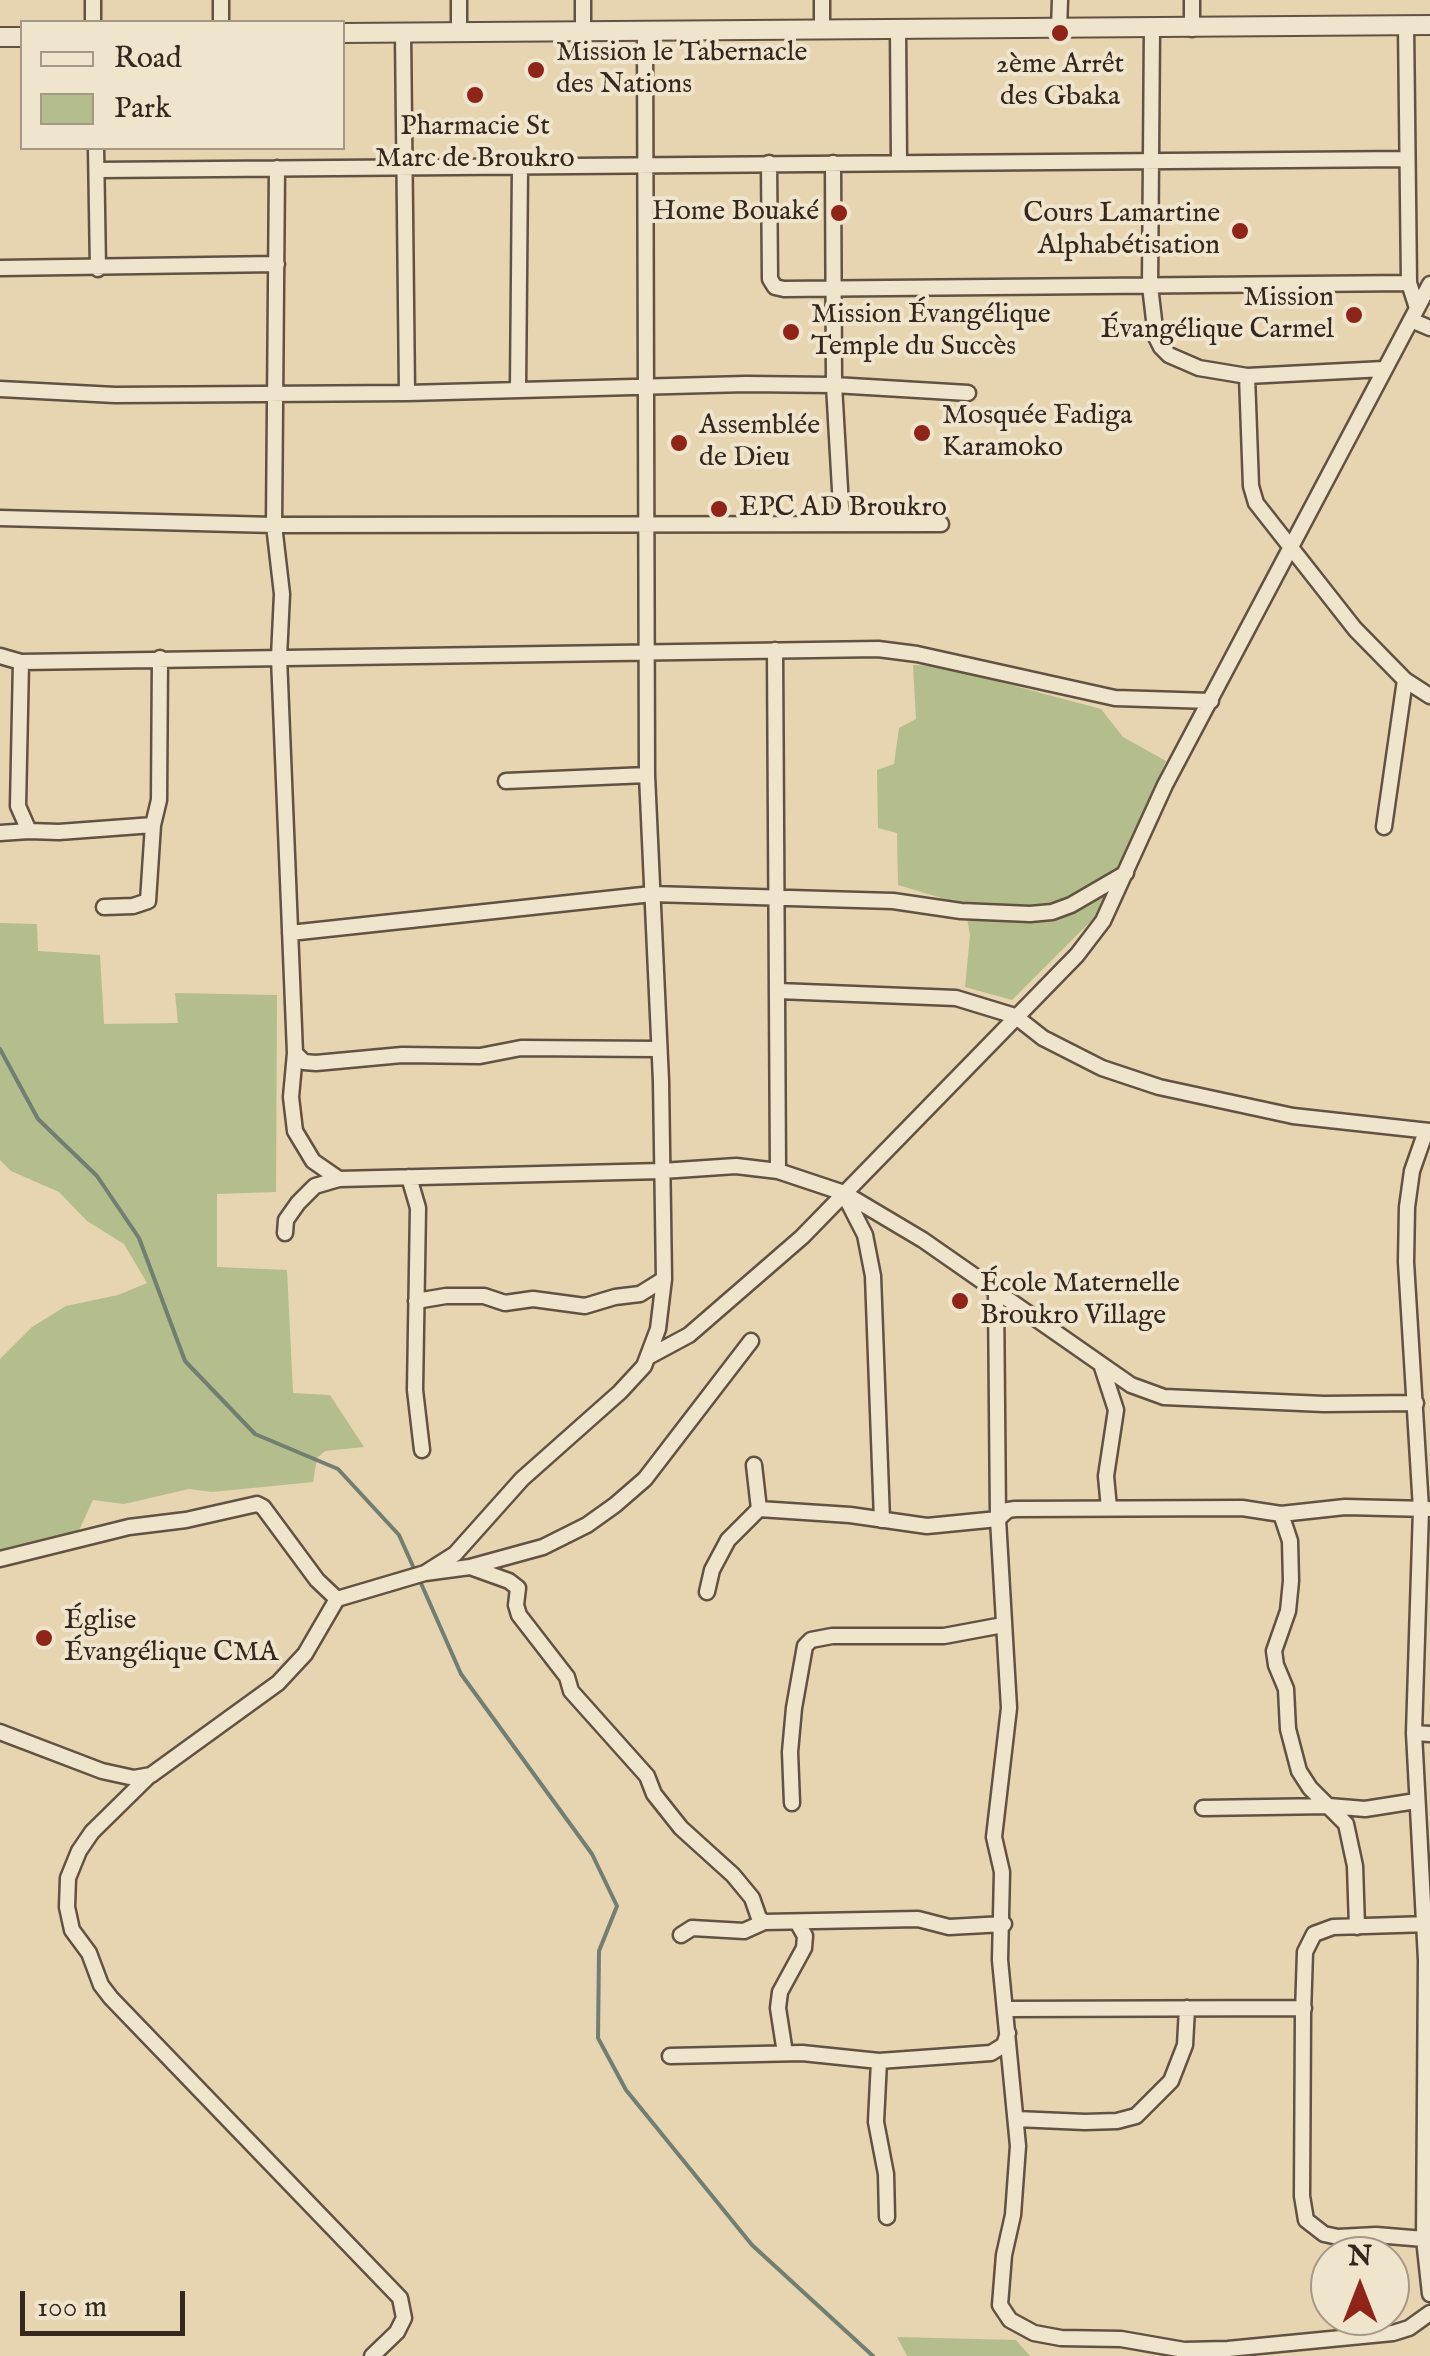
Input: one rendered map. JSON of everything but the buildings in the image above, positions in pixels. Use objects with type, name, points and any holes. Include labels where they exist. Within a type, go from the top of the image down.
[{"type":"street","points":[[459,34],[460,0]]},
{"type":"street","points":[[582,0],[583,31]]},
{"type":"street","points":[[822,0],[822,28]]},
{"type":"street","points":[[1060,0],[1060,29]]},
{"type":"street","points":[[1192,0],[1192,29]]},
{"type":"street","points":[[345,33],[1430,25]]},
{"type":"street","points":[[1406,26],[1408,283],[1414,314],[1430,328]]},
{"type":"street","points":[[898,28],[899,162]]},
{"type":"street","points":[[1152,28],[1150,286],[1156,337],[1169,356],[1199,368],[1247,376],[1384,369]]},
{"type":"street","points":[[425,1574],[455,1554],[522,1479],[620,1392],[647,1358],[658,1329],[664,1279],[661,1081],[646,775],[645,30]]},
{"type":"street","points":[[403,33],[406,393]]},
{"type":"street","points":[[96,150],[98,268]]},
{"type":"street","points":[[97,170],[1406,159]]},
{"type":"street","points":[[769,163],[770,278],[775,287],[784,289],[1408,283]]},
{"type":"street","points":[[833,163],[834,385],[842,524]]},
{"type":"street","points":[[278,168],[274,525],[282,594],[280,657],[295,1053],[291,1096],[295,1130],[313,1161],[339,1179]]},
{"type":"street","points":[[518,388],[520,168]]},
{"type":"street","points":[[0,268],[277,264]]},
{"type":"street","points":[[647,1358],[689,1334],[802,1238],[1077,954],[1103,921],[1165,785],[1430,284]]},
{"type":"street","points":[[1247,376],[1252,495],[1354,628],[1405,680],[1430,696]]},
{"type":"street","points":[[0,389],[114,395],[834,385],[968,392]]},
{"type":"street","points":[[0,518],[274,525],[941,524]]},
{"type":"street","points":[[0,656],[21,662],[878,649],[918,654],[1115,698],[1211,701]]},
{"type":"street","points":[[776,650],[778,1171]]},
{"type":"street","points":[[104,908],[148,901],[153,825],[159,800],[160,658]]},
{"type":"street","points":[[21,662],[18,806],[29,830]]},
{"type":"street","points":[[1384,826],[1405,680]]},
{"type":"street","points":[[506,780],[646,775]]},
{"type":"street","points":[[0,833],[134,829],[153,825]]},
{"type":"street","points":[[290,933],[652,894],[893,900],[962,911],[1044,912],[1071,905],[1126,872]]},
{"type":"street","points":[[778,991],[956,998],[1014,1016],[1043,1038],[1102,1068],[1159,1087],[1293,1116],[1428,1131],[1412,1171],[1406,1262],[1426,1509],[1424,1626],[1414,1733],[1428,1926],[1424,2239],[1430,2294]]},
{"type":"street","points":[[295,1053],[304,1062],[316,1064],[402,1055],[480,1056],[522,1048],[658,1049]]},
{"type":"street","points":[[285,1233],[286,1220],[315,1186],[339,1179],[736,1166],[778,1171],[844,1194],[894,1222],[1101,1366],[1131,1385],[1164,1397],[1324,1404],[1416,1403]]},
{"type":"street","points":[[409,1177],[418,1208],[415,1390],[422,1450]]},
{"type":"street","points":[[844,1194],[865,1235],[877,1322],[882,1520]]},
{"type":"street","points":[[865,1235],[869,1227],[894,1222]]},
{"type":"street","points":[[416,1302],[446,1296],[484,1296],[505,1304],[533,1299],[585,1306],[640,1294],[664,1279]]},
{"type":"street","points":[[996,1294],[998,1519],[1009,1708],[994,1837],[1001,1856],[1004,1924],[1000,1960],[1008,2009],[1016,2119],[1013,2215],[1000,2306],[1010,2320],[1034,2333],[1060,2338],[1121,2339],[1184,2350],[1393,2333],[1409,2328],[1430,2313]]},
{"type":"street","points":[[372,2356],[398,2332],[404,2318],[400,2298],[111,1998],[72,1930],[67,1907],[68,1878],[92,1832],[150,1775],[287,1676],[305,1654],[337,1599],[543,1547],[587,1525],[645,1478],[751,1342]]},
{"type":"street","points":[[1101,1366],[1116,1410],[1106,1476],[1109,1508]]},
{"type":"street","points":[[754,1465],[760,1509]]},
{"type":"street","points":[[0,1560],[129,1527],[186,1520],[257,1504],[317,1580],[337,1599]]},
{"type":"street","points":[[707,1592],[712,1570],[728,1540],[760,1509],[926,1526],[998,1519],[1015,1509],[1242,1508],[1281,1514],[1345,1507],[1426,1509]]},
{"type":"street","points":[[1281,1514],[1290,1541],[1291,1581],[1288,1611],[1274,1651],[1286,1689],[1288,1730],[1305,1782],[1346,1824],[1358,1926]]},
{"type":"street","points":[[455,1554],[470,1567],[509,1580],[518,1588],[519,1614],[567,1677],[571,1691],[647,1776],[654,1794],[682,1828],[733,1874],[764,1922]]},
{"type":"street","points":[[792,1803],[790,1752],[805,1646],[812,1640],[832,1636],[944,1636],[1004,1625]]},
{"type":"street","points":[[0,1732],[102,1771],[134,1778],[150,1775]]},
{"type":"street","points":[[1414,1733],[1430,1734]]},
{"type":"street","points":[[1202,1808],[1365,1809],[1416,1801]]},
{"type":"street","points":[[681,1935],[692,1928],[744,1932],[764,1922],[918,1919],[949,1927],[1004,1924]]},
{"type":"street","points":[[785,2053],[778,2008],[780,1992],[804,1948],[805,1936],[797,1922]]},
{"type":"street","points":[[1424,2239],[1338,2237],[1324,2234],[1306,2220],[1302,2196],[1304,2008],[1306,1952],[1314,1934],[1323,1929],[1358,1926],[1428,1926]]},
{"type":"street","points":[[1016,2119],[1085,2122],[1136,2116],[1171,2082],[1185,2044],[1187,2008]]},
{"type":"street","points":[[1008,2009],[1304,2008]]},
{"type":"street","points":[[670,2056],[785,2053],[878,2061],[991,2053],[1004,2045],[1009,2030]]},
{"type":"street","points":[[878,2061],[876,2122],[886,2174],[887,2217]]},
{"type":"green space","points":[[913,665],[940,666],[1101,709],[1123,737],[1166,761],[1094,918],[1012,1000],[965,987],[970,936],[965,905],[898,885],[897,833],[878,828],[877,770],[894,764],[899,728],[916,719]]},
{"type":"green space","points":[[0,923],[37,924],[38,951],[100,955],[104,1024],[178,1023],[175,993],[277,995],[276,1192],[217,1194],[217,1267],[287,1270],[293,1393],[330,1395],[364,1447],[325,1451],[317,1458],[313,1482],[212,1492],[189,1489],[124,1504],[93,1500],[75,1539],[0,1560],[0,1359],[32,1327],[66,1306],[118,1295],[147,1283],[124,1244],[87,1221],[59,1192],[11,1171],[0,1160]]},
{"type":"green space","points":[[897,2337],[1016,2340],[1030,2356],[907,2356]]},
{"type":"waterway","points":[[0,1049],[38,1119],[97,1176],[139,1238],[185,1361],[255,1434],[338,1469],[399,1535],[416,1573]]},
{"type":"waterway","points":[[420,1581],[461,1674],[592,1854],[617,1906],[599,1951],[598,2038],[626,2090],[752,2245],[873,2356]]},
{"type":"place","name":"2ème Arrêt des Gbaka","points":[[1060,33]]},
{"type":"place","name":"Mission le Tabernacle des Nations","points":[[536,70]]},
{"type":"place","name":"Pharmacie St Marc de Broukro","points":[[475,95]]},
{"type":"place","name":"Home Bouaké","points":[[839,213]]},
{"type":"place","name":"Cours Lamartine Alphabétisation","points":[[1240,231]]},
{"type":"place","name":"Mission Évangélique Carmel","points":[[1354,315]]},
{"type":"place","name":"Mission Évangélique Temple du Succès","points":[[791,332]]},
{"type":"place","name":"Mosquée Fadiga Karamoko","points":[[922,433]]},
{"type":"place","name":"Assemblée de Dieu","points":[[679,443]]},
{"type":"place","name":"EPC AD Broukro","points":[[719,509]]},
{"type":"place","name":"École Maternelle Broukro Village","points":[[960,1301]]},
{"type":"place","name":"Église Évangélique CMA","points":[[44,1638]]}]
